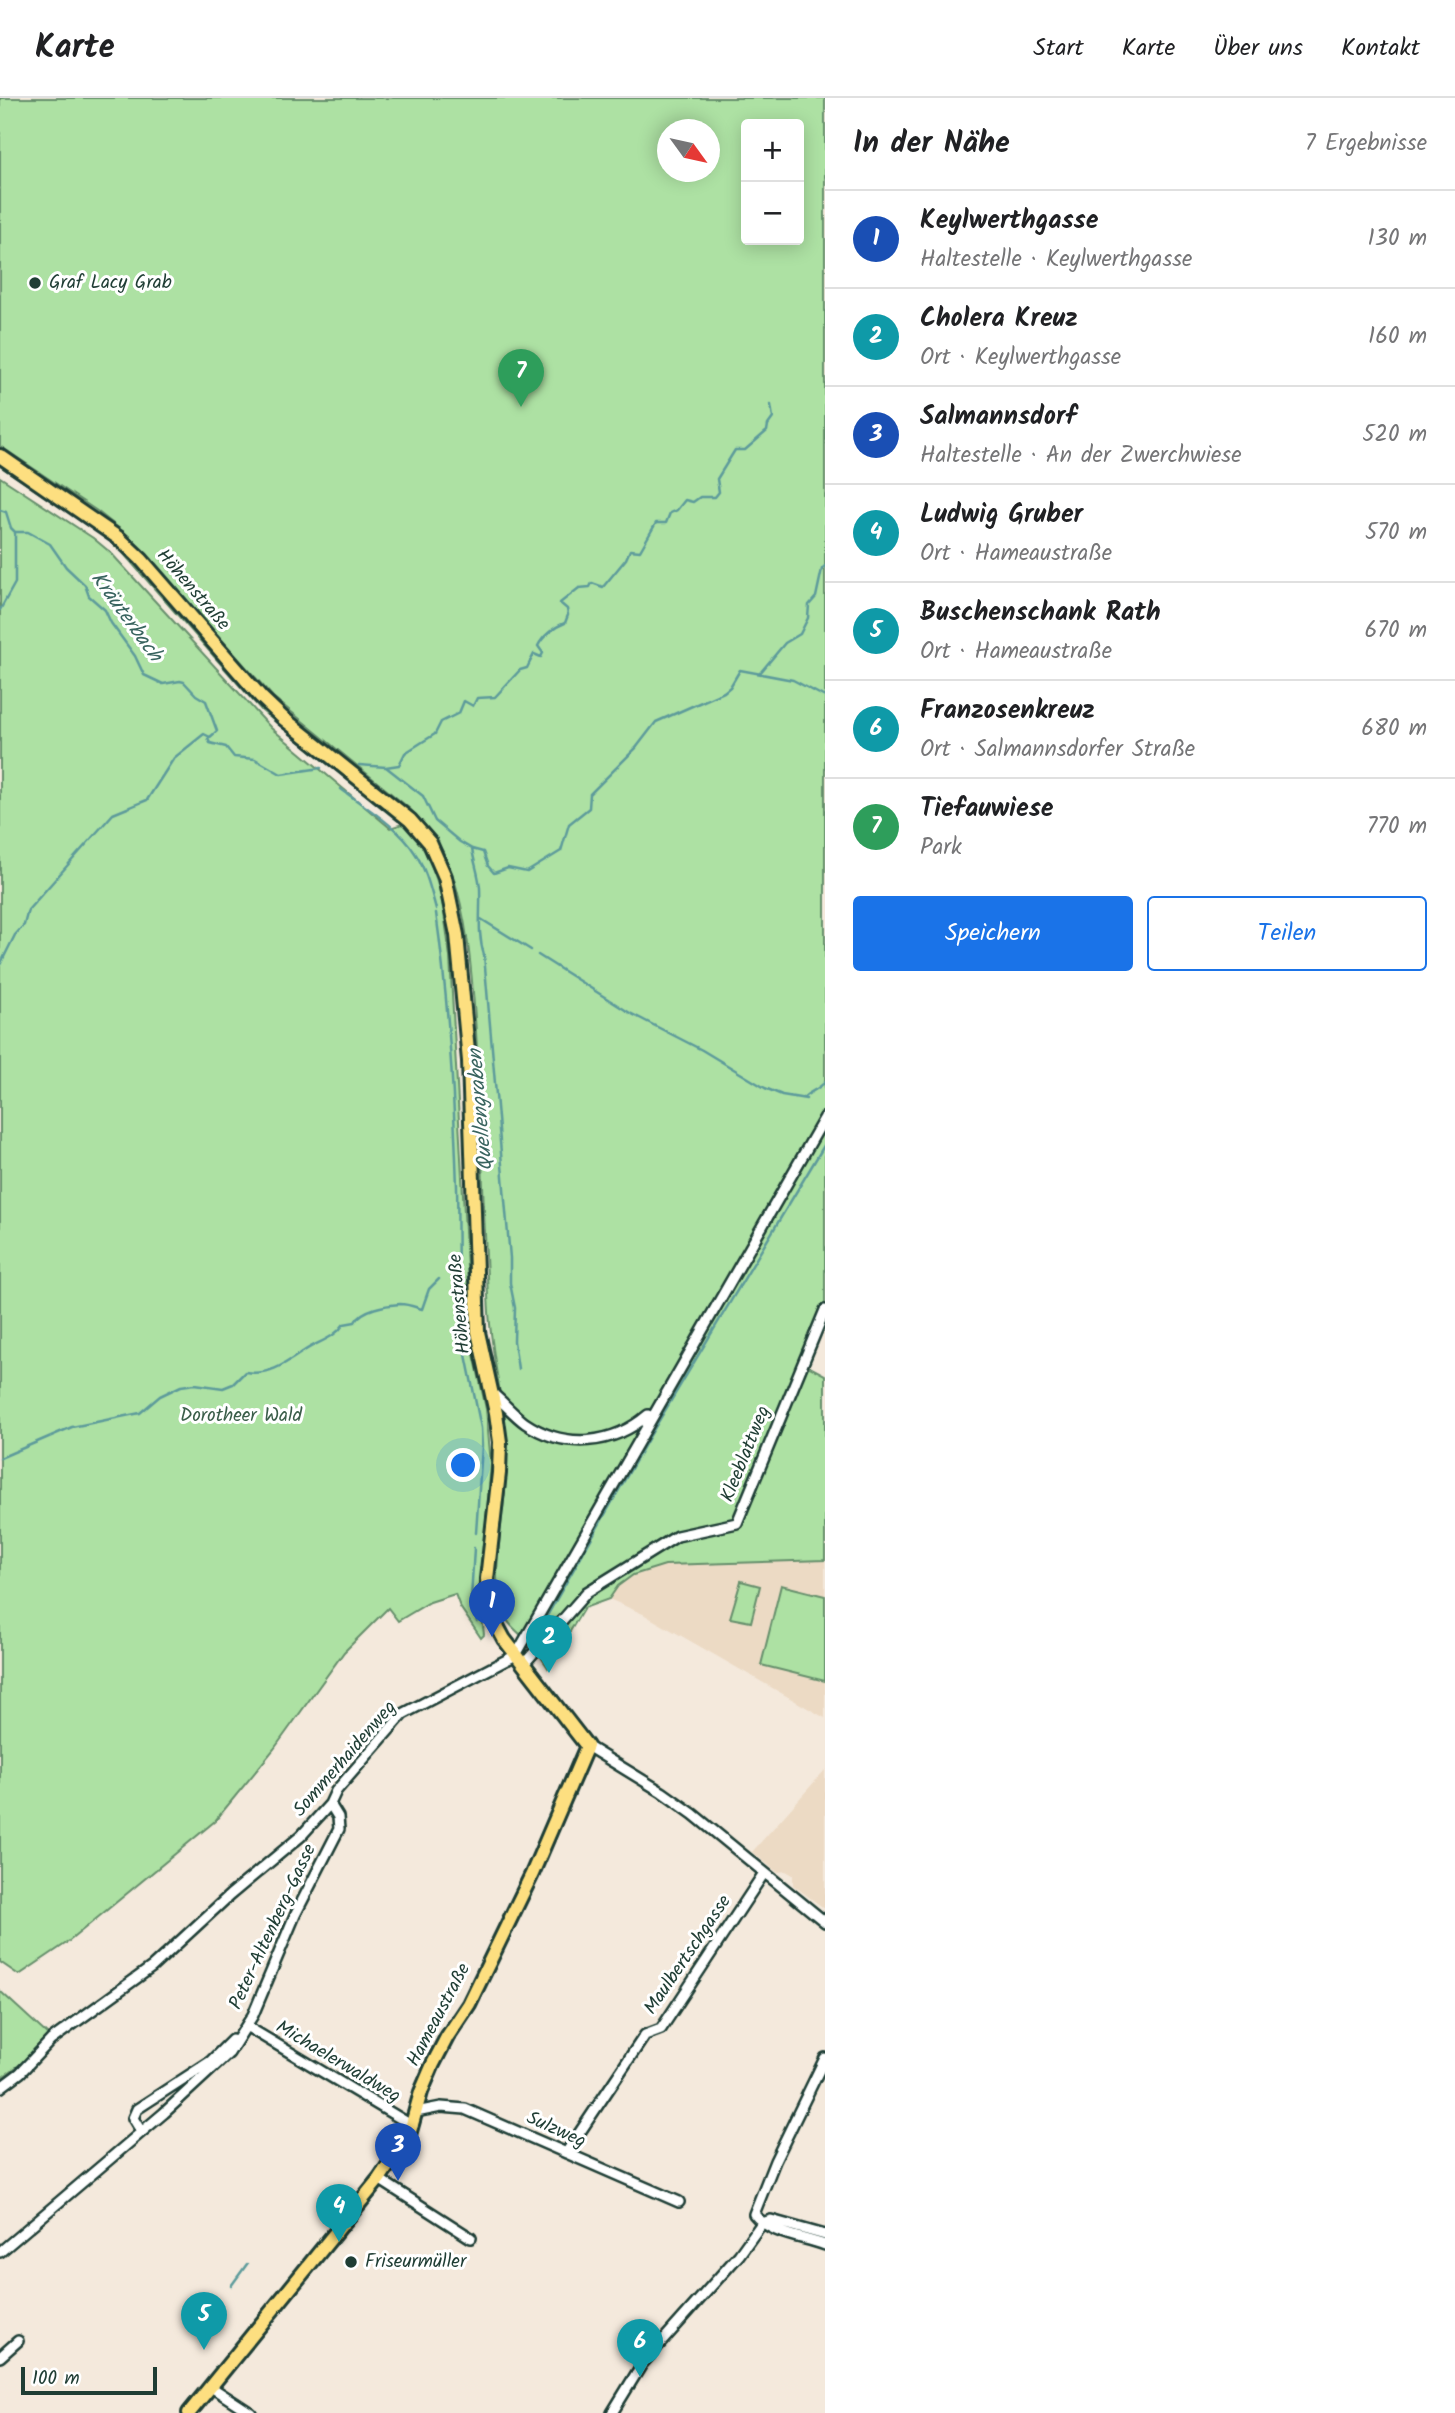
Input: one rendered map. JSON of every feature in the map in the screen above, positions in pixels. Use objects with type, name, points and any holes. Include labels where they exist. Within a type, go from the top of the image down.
[{"type":"main road","name":"Höhenstraße","points":[[0,456],[121,540],[141,559],[261,697],[400,810],[424,835],[440,864],[453,911],[469,1061],[476,1311],[481,1350],[499,1429],[500,1458],[487,1601],[494,1625],[587,1746]]},
{"type":"main road","name":"Hameaustraße","points":[[189,2413],[379,2179],[407,2140],[433,2064],[469,2004],[533,1874],[587,1746]]},
{"type":"street","points":[[520,1660],[655,1409],[825,1116]]},
{"type":"street","name":"Kleeblattweg","points":[[520,1660],[587,1592],[677,1536],[737,1523],[822,1323],[825,1310]]},
{"type":"street","points":[[492,1392],[517,1416],[538,1431],[552,1437],[575,1441],[595,1441],[614,1436],[632,1427],[655,1409]]},
{"type":"street","name":"Sommerhaidenweg","points":[[0,2088],[20,2073],[51,2040],[152,1967],[230,1895],[301,1836],[403,1714],[520,1660]]},
{"type":"street","points":[[587,1746],[694,1815],[825,1922]]},
{"type":"street","name":"Peter-Altenberg-Gasse","points":[[0,2252],[229,2053],[265,1991],[295,1915],[339,1829],[338,1817],[330,1804]]},
{"type":"street","name":"Maulbertschgasse","points":[[566,2153],[645,2035],[661,2029],[764,1873]]},
{"type":"street","name":"Peter-Altenberg-Gasse","points":[[141,2131],[133,2118],[136,2109],[211,2061],[246,2026]]},
{"type":"street","name":"Michaelerwaldweg","points":[[246,2026],[413,2126]]},
{"type":"street","points":[[825,2058],[775,2161],[754,2214],[771,2229],[825,2245]]},
{"type":"street","name":"Sulzweg","points":[[416,2112],[442,2107],[464,2109],[679,2202]]},
{"type":"street","points":[[379,2179],[471,2238]]},
{"type":"street","points":[[612,2413],[642,2364],[739,2255],[762,2223],[771,2220],[825,2235]]},
{"type":"street","points":[[0,2357],[18,2341]]},
{"type":"street","points":[[211,2387],[251,2413]]},
{"type":"shaded area","points":[[825,1560],[825,1718],[643,1614],[609,1599],[618,1586],[633,1575],[665,1565]]},
{"type":"shaded area","points":[[825,1770],[825,1909],[793,1885],[793,1875],[786,1871],[777,1872],[752,1852]]},
{"type":"green space","points":[[0,98],[825,98],[825,1318],[806,1365],[825,1375],[825,1560],[665,1565],[633,1575],[618,1586],[609,1599],[584,1608],[548,1668],[533,1646],[507,1621],[498,1598],[497,1580],[507,1459],[489,1312],[473,991],[462,909],[447,861],[434,837],[410,809],[273,697],[131,538],[97,511],[0,446]]},
{"type":"green space","points":[[0,461],[123,548],[246,689],[404,820],[398,821],[262,711],[123,553],[106,538],[0,466]]},
{"type":"green space","name":"Dorotheer Wald","points":[[0,477],[93,538],[111,553],[271,728],[390,828],[406,823],[427,855],[438,886],[450,957],[471,1340],[486,1409],[491,1464],[480,1596],[484,1635],[481,1638],[460,1607],[455,1594],[430,1602],[398,1621],[388,1608],[344,1652],[274,1749],[215,1821],[68,1942],[19,1975],[0,1962]]},
{"type":"green space","points":[[741,1581],[760,1586],[751,1622],[730,1618]]},
{"type":"green space","points":[[781,1585],[825,1596],[825,1681],[761,1665]]},
{"type":"green space","points":[[0,1991],[48,2035],[23,2062],[0,2079]]},
{"type":"waterway","points":[[386,767],[399,765],[405,753],[435,734],[441,722],[459,713],[464,701],[473,706],[477,698],[495,697],[520,670],[527,668],[534,654],[541,657],[543,653],[538,646],[540,642],[549,632],[565,623],[568,615],[567,609],[560,603],[579,588],[590,587],[592,583],[603,587],[630,550],[640,551],[656,523],[666,523],[670,513],[677,510],[685,500],[693,502],[700,497],[715,497],[719,492],[717,479],[735,450],[745,450],[767,431],[773,418],[771,405]]},
{"type":"waterway","name":"Kräuterbach","points":[[0,510],[6,512],[15,532],[28,532],[50,544],[66,567],[85,585],[89,596],[105,610],[144,675],[163,684],[184,682],[206,701],[217,731],[208,739],[210,743],[226,747],[234,757],[255,759],[281,774],[321,768]]},
{"type":"waterway","points":[[0,610],[15,583],[15,532]]},
{"type":"waterway","points":[[760,673],[785,643],[800,634],[808,618],[809,605],[816,597],[825,566]]},
{"type":"waterway","name":"Kräuterbach","points":[[359,765],[386,767],[423,796],[435,821],[460,842],[483,852],[494,873],[508,868],[527,872],[561,851],[569,824],[589,808],[590,794],[636,748],[656,722],[724,692],[740,670],[793,680],[825,697]]},
{"type":"waterway","points":[[0,965],[15,935],[24,925],[28,910],[113,814],[147,800],[174,758],[204,734],[210,737]]},
{"type":"waterway","points":[[341,789],[381,818],[408,843],[428,880],[436,909]]},
{"type":"waterway","name":"Quellengraben","points":[[472,849],[480,888],[481,938],[510,1283],[515,1308],[514,1341],[518,1369]]},
{"type":"waterway","points":[[436,913],[452,1084],[459,1305]]},
{"type":"waterway","points":[[481,919],[531,950]]},
{"type":"waterway","points":[[538,955],[630,1013],[702,1050],[765,1088],[782,1095],[806,1099]]},
{"type":"waterway","points":[[803,1098],[825,1082]]},
{"type":"waterway","points":[[535,1637],[648,1439],[825,1144]]},
{"type":"waterway","points":[[0,1458],[72,1427],[140,1413],[160,1396],[181,1386],[195,1384],[223,1388],[233,1384],[245,1372],[262,1372],[276,1368],[331,1336],[344,1324],[355,1322],[375,1308],[400,1304],[422,1309],[429,1289],[439,1279]]},
{"type":"waterway","points":[[460,1307],[464,1343]]},
{"type":"waterway","points":[[464,1345],[481,1428],[476,1533]]},
{"type":"waterway","points":[[474,1548],[471,1599],[477,1622]]},
{"type":"waterway","points":[[231,2286],[247,2264]]},
{"type":"place","name":"Graf Lacy Grab","points":[[35,283]]},
{"type":"place","name":"Tiefauwiese","points":[[521,407]]},
{"type":"place","name":"Keylwerthgasse","points":[[492,1637]]},
{"type":"place","name":"Cholera Kreuz","points":[[549,1673]]},
{"type":"place","name":"Salmannsdorf","points":[[398,2181]]},
{"type":"place","name":"Ludwig Gruber","points":[[339,2242]]},
{"type":"place","name":"Friseurmüller","points":[[351,2262]]},
{"type":"place","name":"Buschenschank Rath","points":[[204,2350]]},
{"type":"place","name":"Franzosenkreuz","points":[[640,2377]]}]
